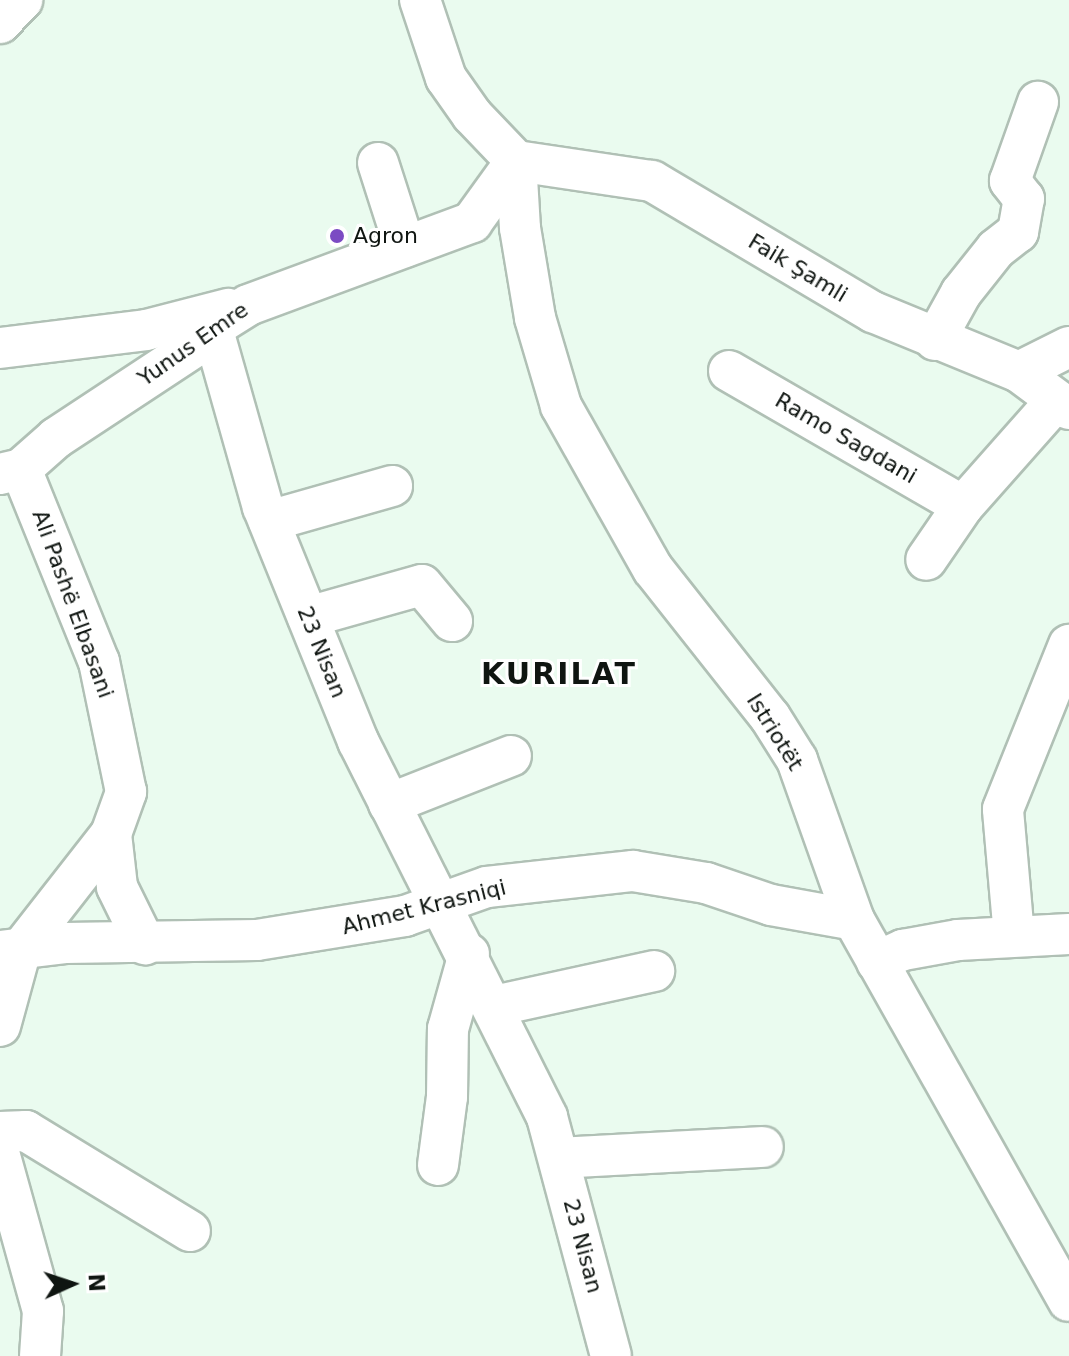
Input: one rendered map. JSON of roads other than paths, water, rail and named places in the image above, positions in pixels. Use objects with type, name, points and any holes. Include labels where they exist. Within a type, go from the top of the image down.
[{"type":"street","points":[[0,23],[22,0]]},
{"type":"street","points":[[420,0],[446,78],[472,115],[516,161]]},
{"type":"street","points":[[935,340],[961,293],[996,249],[1018,232],[1024,199],[1010,181],[1038,102]]},
{"type":"street","name":"Yunus Emre","points":[[10,472],[214,334],[215,326],[248,305],[472,222],[516,161]]},
{"type":"street","name":"Faik Şamli","points":[[516,161],[652,181],[873,312],[1019,372],[1062,406]]},
{"type":"street","name":"Istriotët","points":[[516,161],[520,228],[535,318],[561,406],[653,569],[770,717],[797,760],[854,920],[1069,1301]]},
{"type":"street","points":[[378,163],[405,247]]},
{"type":"street","points":[[0,348],[146,330],[248,305]]},
{"type":"street","name":"23 Nisan","points":[[214,334],[269,521],[308,617],[389,804],[437,904],[469,954],[547,1117],[611,1356]]},
{"type":"street","points":[[1019,372],[1069,347]]},
{"type":"street","name":"Ramo Sagdani","points":[[729,371],[963,506]]},
{"type":"street","points":[[926,560],[963,506],[1062,406]]},
{"type":"street","name":"Ali Pashë Elbasani","points":[[10,472],[42,510],[107,693],[126,792],[111,834],[10,950]]},
{"type":"street","points":[[269,521],[392,486]]},
{"type":"street","points":[[308,617],[422,585],[452,621]]},
{"type":"street","points":[[1014,936],[1003,809],[1069,645]]},
{"type":"street","points":[[389,804],[511,756]]},
{"type":"street","name":"Ali Pashë Elbasani","points":[[111,834],[117,887],[145,944]]},
{"type":"street","name":"Ahmet Krasniqi","points":[[10,950],[65,943],[257,940],[330,931],[405,916],[487,887],[633,871],[706,883],[771,905],[854,920]]},
{"type":"street","points":[[877,962],[931,945],[1069,934]]},
{"type":"street","points":[[0,1026],[10,950]]},
{"type":"street","points":[[438,1165],[447,1097],[448,1029],[469,954]]},
{"type":"street","points":[[494,1006],[654,971]]},
{"type":"street","points":[[0,1132],[26,1131],[190,1231]]},
{"type":"street","points":[[559,1158],[763,1147]]},
{"type":"street","points":[[0,1156],[43,1311],[40,1356]]},
{"type":"place","name":"Agron","points":[[337,236]]},
{"type":"district","name":"KURILAT","points":[[559,674]]}]
